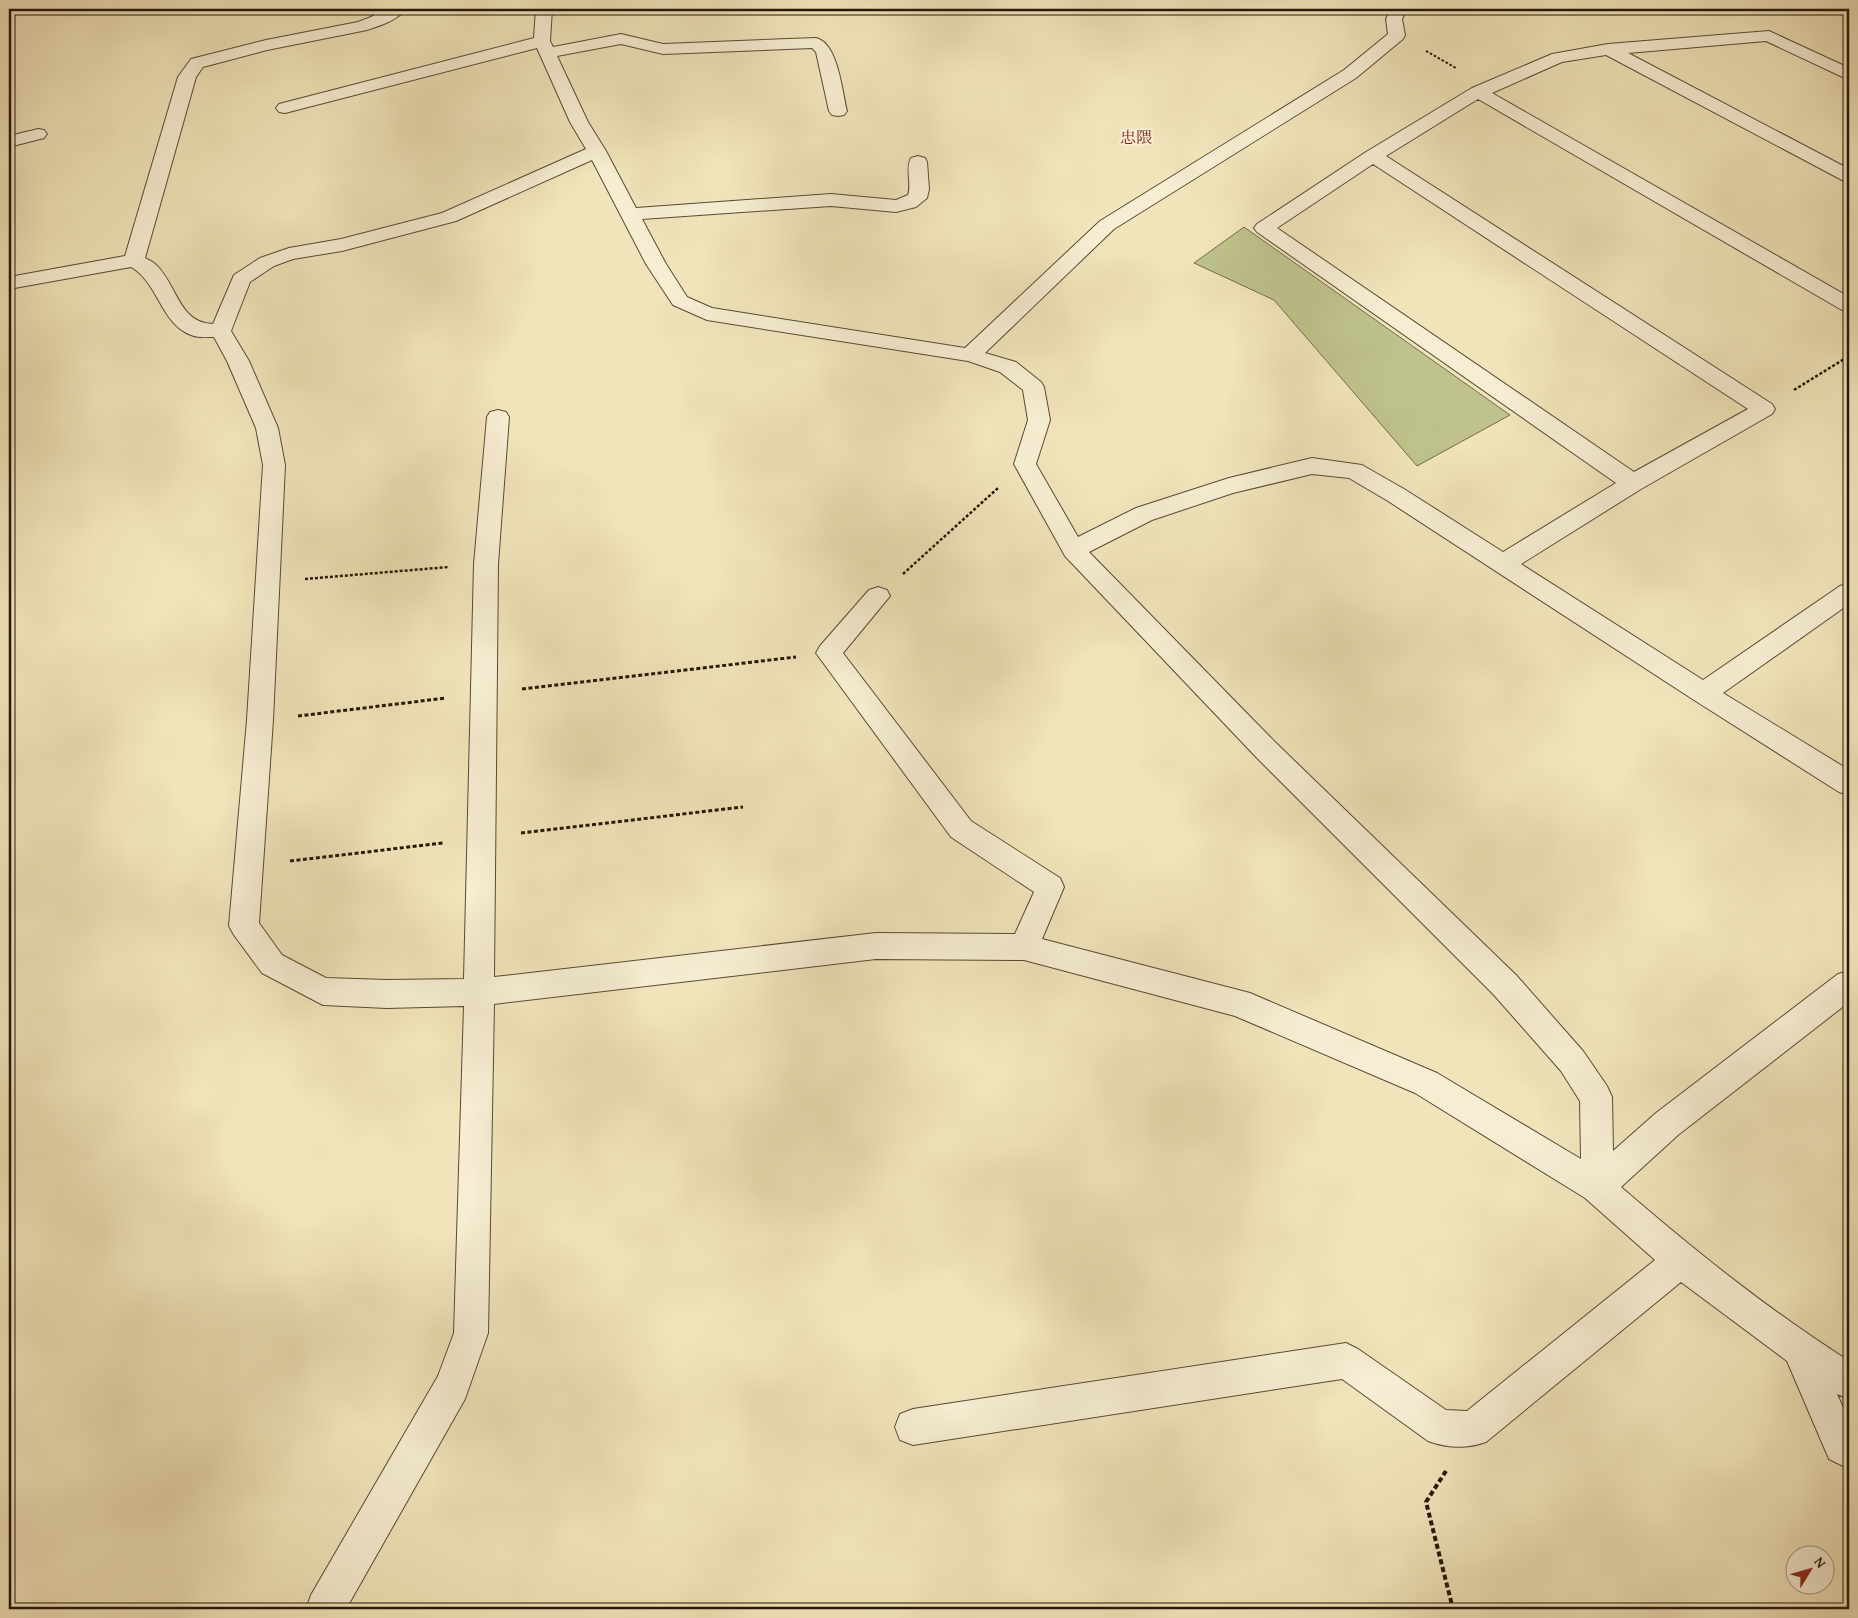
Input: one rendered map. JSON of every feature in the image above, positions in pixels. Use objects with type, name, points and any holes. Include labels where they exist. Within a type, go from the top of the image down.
[{"type":"street","points":[[134,260],[187,77],[197,63],[266,45],[361,26],[377,21],[398,9]]},
{"type":"street","points":[[544,9],[545,47],[579,122],[598,151],[656,264],[680,301],[707,314],[970,355],[1008,367],[1033,387],[1039,420],[1025,464],[1072,550],[1267,751],[1505,985],[1572,1061],[1596,1097],[1597,1187]]},
{"type":"street","points":[[970,355],[1108,225],[1350,74],[1397,35],[1394,19],[1399,9]]},
{"type":"street","points":[[1633,483],[1264,228],[1373,156],[1484,89],[1558,58],[1608,49],[1769,36],[1849,75]]},
{"type":"street","points":[[286,108],[545,47],[621,39],[663,49],[816,43],[824,51],[838,111]]},
{"type":"street","points":[[1608,49],[1849,176]]},
{"type":"street","points":[[1484,89],[1849,306]]},
{"type":"street","points":[[9,142],[38,134]]},
{"type":"street","points":[[221,331],[241,279],[267,262],[289,254],[342,245],[449,217],[598,151]]},
{"type":"street","points":[[1373,156],[1764,408],[1633,483],[1504,563]]},
{"type":"street","points":[[630,214],[831,200],[896,206],[909,203],[917,198],[920,189],[918,162]]},
{"type":"street","points":[[9,283],[134,260],[148,268],[182,320],[197,330],[221,331]]},
{"type":"street","points":[[221,331],[238,360],[267,428],[274,464],[260,720],[244,926],[272,964],[323,991],[387,994],[479,992],[876,946],[1024,947],[1239,1003],[1426,1083],[1597,1187],[1681,1261],[1799,1350],[1849,1381]]},
{"type":"street","points":[[325,1609],[452,1386],[471,1333],[485,694],[486,564],[498,417]]},
{"type":"street","points":[[1072,550],[1144,514],[1229,486],[1312,466],[1354,471],[1396,495],[1504,563],[1703,694],[1849,784]]},
{"type":"street","points":[[1703,694],[1849,592]]},
{"type":"street","points":[[878,596],[829,653],[961,829],[1050,887],[1024,947]]},
{"type":"street","points":[[1597,1187],[1668,1124],[1849,984]]},
{"type":"street","points":[[914,1427],[1346,1361],[1441,1428],[1473,1429],[1681,1261]]},
{"type":"street","points":[[1799,1350],[1842,1446],[1849,1451]]},
{"type":"path","points":[[1397,35],[1484,89]]},
{"type":"path","points":[[1764,408],[1849,356]]},
{"type":"path","points":[[878,596],[1025,464]]},
{"type":"path","points":[[267,582],[486,564]]},
{"type":"path","points":[[260,720],[829,653]]},
{"type":"path","points":[[1453,1609],[1426,1502],[1473,1429]]},
{"type":"green space","points":[[1244,227],[1510,415],[1417,466],[1274,300],[1194,263]]},
{"type":"district","name":"忠隈","points":[[1136,137]]}]
